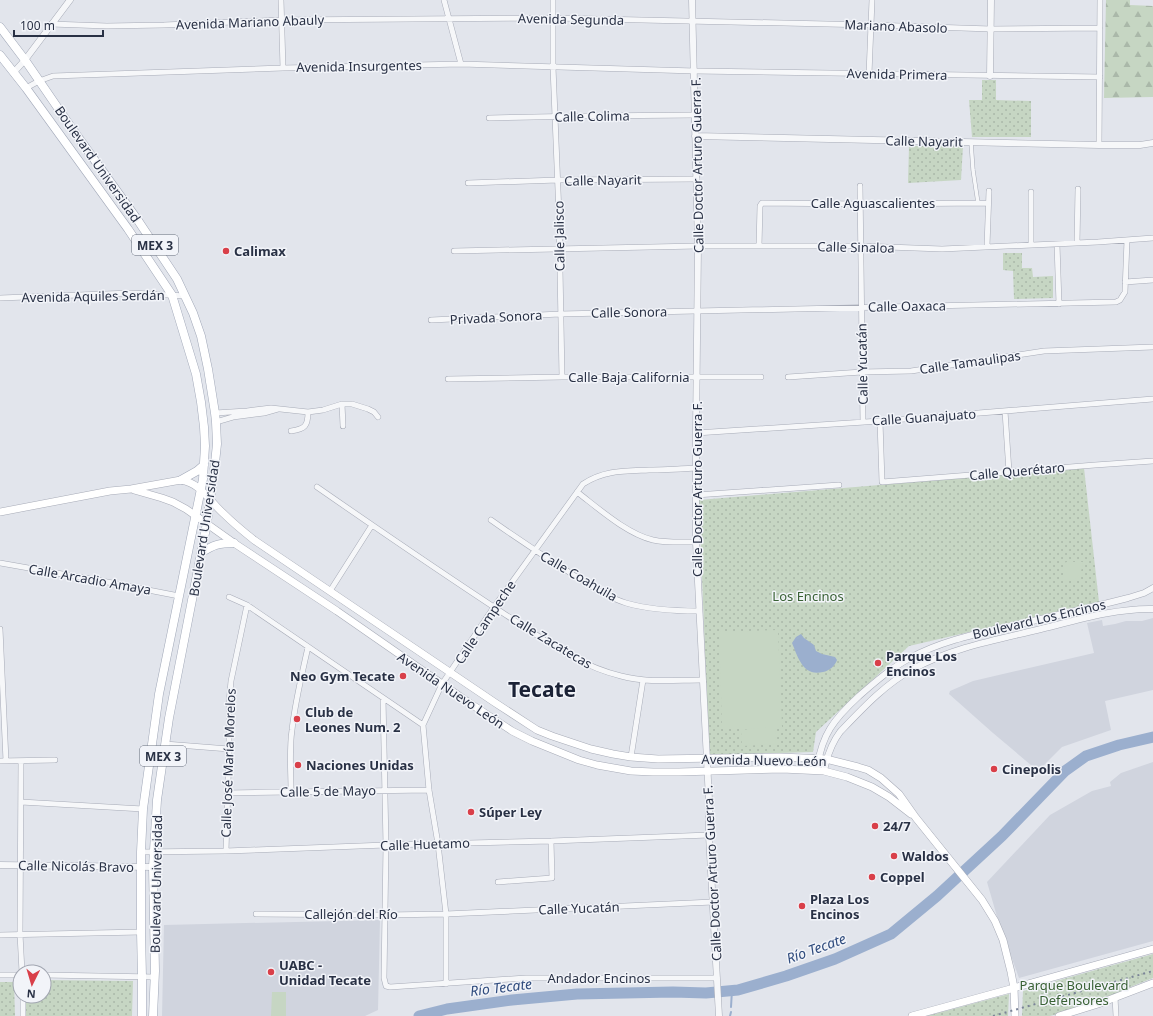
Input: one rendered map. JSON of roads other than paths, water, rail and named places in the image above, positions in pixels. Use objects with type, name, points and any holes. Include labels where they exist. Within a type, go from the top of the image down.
[{"type":"main road","name":"Boulevard Universidad","points":[[0,27],[154,243],[177,279],[186,296],[201,336],[216,418],[215,463],[207,523],[169,718],[157,800],[153,867],[155,977],[153,1016]]},
{"type":"main road","name":"Boulevard Universidad","points":[[1,59],[14,72],[26,88],[128,229],[172,295],[196,374],[204,427],[205,446],[201,490],[159,694],[143,809],[140,867],[142,1016]]},
{"type":"main road","points":[[0,512],[110,491],[131,489],[181,480],[204,466]]},
{"type":"main road","name":"Avenida Nuevo León","points":[[181,480],[191,483],[201,490],[235,525],[254,540],[537,730],[591,749],[658,759],[826,759],[868,770],[881,778],[899,794],[916,818]]},
{"type":"main road","name":"Avenida Nuevo León","points":[[131,489],[148,493],[173,502],[186,509],[512,731],[532,741],[579,760],[597,765],[632,771],[653,772],[782,769],[821,770],[847,777],[872,787],[889,797],[916,818]]},
{"type":"main road","points":[[201,553],[215,545],[222,543],[234,543]]},
{"type":"main road","points":[[159,694],[164,695],[168,701],[169,718]]},
{"type":"main road","points":[[916,818],[982,900],[991,916],[1003,940],[1014,988],[1015,1016]]},
{"type":"main road","points":[[912,1016],[1153,949]]},
{"type":"main road","points":[[1059,1016],[1153,983]]},
{"type":"street","points":[[14,72],[25,60],[69,0]]},
{"type":"street","points":[[281,0],[283,68]]},
{"type":"street","points":[[444,0],[461,64]]},
{"type":"street","name":"Calle Jalisco","points":[[553,0],[552,67],[558,180],[562,377]]},
{"type":"street","name":"Calle Doctor Arturo Guerra F.","points":[[692,0],[695,71],[698,246],[696,542],[709,834],[719,1013]]},
{"type":"street","points":[[869,74],[872,0]]},
{"type":"street","points":[[990,76],[991,0]]},
{"type":"street","points":[[1099,145],[1100,0]]},
{"type":"street","name":"Avenida Segunda","points":[[450,19],[553,18],[692,21]]},
{"type":"street","name":"Avenida Mariano Abauly","points":[[51,24],[107,26],[281,20],[450,19]]},
{"type":"street","name":"Mariano Abasolo","points":[[692,21],[991,29],[1100,28]]},
{"type":"street","name":"Avenida Insurgentes","points":[[26,88],[39,81],[54,76],[283,68],[461,64],[695,71]]},
{"type":"street","name":"Avenida Primera","points":[[695,71],[1100,77]]},
{"type":"street","name":"Calle Colima","points":[[489,118],[696,115]]},
{"type":"street","name":"Calle Nayarit","points":[[695,136],[1099,145],[1140,145],[1153,143]]},
{"type":"street","points":[[971,142],[973,170],[978,203]]},
{"type":"street","name":"Calle Nayarit","points":[[468,183],[558,180],[697,179]]},
{"type":"street","name":"Calle Yucatán","points":[[860,186],[863,422]]},
{"type":"street","points":[[1077,243],[1078,189]]},
{"type":"street","points":[[987,246],[989,191]]},
{"type":"street","points":[[1031,192],[1031,245]]},
{"type":"street","name":"Calle Aguascalientes","points":[[759,246],[760,206],[764,202],[860,204],[988,203]]},
{"type":"street","name":"Calle Sinaloa","points":[[454,251],[698,246],[860,246],[942,249],[1153,238]]},
{"type":"street","points":[[1127,240],[1125,282],[1153,280]]},
{"type":"street","points":[[1057,244],[1060,304]]},
{"type":"street","name":"Calle Oaxaca","points":[[698,311],[1116,302],[1120,300],[1125,292],[1125,282]]},
{"type":"street","name":"Avenida Aquiles Serdán","points":[[0,298],[131,293],[186,296]]},
{"type":"street","name":"Calle Sonora","points":[[560,314],[698,311]]},
{"type":"street","name":"Privada Sonora","points":[[431,320],[560,314]]},
{"type":"street","name":"Calle Tamaulipas","points":[[788,377],[862,372],[910,371],[1044,351],[1153,347]]},
{"type":"street","points":[[697,377],[760,377]]},
{"type":"street","name":"Calle Baja California","points":[[448,379],[697,377]]},
{"type":"street","name":"Calle Guanajuato","points":[[696,433],[880,421],[1153,400]]},
{"type":"street","points":[[216,418],[247,411],[271,408],[308,412],[323,410],[342,404],[361,406],[374,412],[378,417]]},
{"type":"street","points":[[342,404],[343,426]]},
{"type":"street","points":[[216,418],[264,414],[279,409]]},
{"type":"street","points":[[1006,411],[1009,472]]},
{"type":"street","points":[[291,431],[298,430],[305,426],[308,420],[308,412]]},
{"type":"street","name":"Calle Querétaro","points":[[880,421],[882,482],[1153,461]]},
{"type":"street","name":"Calle Campeche","points":[[423,724],[442,684],[534,550],[583,484],[592,478],[619,472],[696,468]]},
{"type":"street","points":[[696,495],[839,485]]},
{"type":"street","name":"Calle Zacatecas","points":[[317,487],[494,607],[576,659],[598,669],[621,676],[643,680],[702,680]]},
{"type":"street","points":[[577,492],[619,523],[652,540],[696,542]]},
{"type":"street","name":"Calle Coahuila","points":[[491,520],[534,550],[600,592],[625,603],[647,608],[673,611],[699,611]]},
{"type":"street","points":[[330,591],[372,525]]},
{"type":"street","name":"Calle Arcadio Amaya","points":[[0,563],[179,596]]},
{"type":"street","name":"Boulevard Los Encinos","points":[[821,770],[818,758],[824,739],[833,724],[850,705],[883,674],[910,658],[948,642],[1128,598],[1144,593],[1153,588]]},
{"type":"street","points":[[230,597],[247,605],[423,724],[446,914],[446,984]]},
{"type":"street","name":"Calle José María Morelos","points":[[226,851],[229,703],[231,681],[247,605]]},
{"type":"street","name":"Boulevard Los Encinos","points":[[821,770],[834,740],[840,732],[884,690],[912,669],[941,656],[982,643],[1111,613],[1153,609]]},
{"type":"street","points":[[0,629],[6,761]]},
{"type":"street","points":[[981,633],[982,643]]},
{"type":"street","points":[[291,792],[292,730],[297,696],[308,647]]},
{"type":"street","points":[[631,756],[643,680]]},
{"type":"street","points":[[383,698],[386,915]]},
{"type":"street","points":[[165,744],[229,749]]},
{"type":"street","points":[[0,761],[55,760]]},
{"type":"street","points":[[21,761],[20,934],[22,964]]},
{"type":"street","name":"Calle 5 de Mayo","points":[[227,793],[430,790]]},
{"type":"street","points":[[21,802],[143,809]]},
{"type":"street","name":"Calle Huetamo","points":[[141,852],[226,851],[551,841],[709,834]]},
{"type":"street","points":[[498,882],[552,878],[551,841]]},
{"type":"street","name":"Calle Nicolás Bravo","points":[[0,864],[153,867]]},
{"type":"street","name":"Calle Yucatán","points":[[446,914],[713,902]]},
{"type":"street","name":"Callejón del Río","points":[[256,914],[446,914]]},
{"type":"street","name":"Andador Encinos","points":[[386,915],[384,978],[386,986],[390,987],[526,978],[717,978]]},
{"type":"street","points":[[0,935],[141,932]]},
{"type":"street","points":[[0,975],[12,975]]},
{"type":"street","points":[[52,975],[155,977]]},
{"type":"street","points":[[1115,997],[1116,1016]]},
{"type":"street","points":[[22,1004],[23,1016]]},
{"type":"water","points":[[801,634],[814,645],[816,651],[835,657],[837,660],[832,668],[827,671],[816,673],[811,672],[802,665],[792,643],[796,637]]},
{"type":"waterway","name":"Río Tecate","points":[[419,1016],[447,1009],[512,1000],[577,994],[673,992],[706,993],[738,990],[786,976],[835,959],[891,934],[937,896],[1002,836],[1065,771],[1086,756],[1119,745],[1153,737]]},
{"type":"waterway","points":[[731,1007],[732,990]]},
{"type":"waterway","points":[[730,1016],[731,1012]]},
{"type":"railway","points":[[993,1016],[1153,971]]},
{"type":"place","name":"Calimax","points":[[226,251]]},
{"type":"place","name":"Parque Los Encinos","points":[[878,663]]},
{"type":"place","name":"Neo Gym Tecate","points":[[403,676]]},
{"type":"place","name":"Club de Leones Num. 2","points":[[297,719]]},
{"type":"place","name":"Naciones Unidas","points":[[298,765]]},
{"type":"place","name":"Cinepolis","points":[[994,769]]},
{"type":"place","name":"Súper Ley","points":[[471,812]]},
{"type":"place","name":"24/7","points":[[875,826]]},
{"type":"place","name":"Waldos","points":[[894,856]]},
{"type":"place","name":"Coppel","points":[[872,877]]},
{"type":"place","name":"Plaza Los Encinos","points":[[802,906]]},
{"type":"place","name":"UABC - Unidad Tecate","points":[[271,972]]},
{"type":"district","name":"Tecate","points":[[542,689]]},
{"type":"park label","name":"Los Encinos","points":[[808,596]]},
{"type":"park label","name":"Parque Boulevard Defensores","points":[[1074,992]]}]
